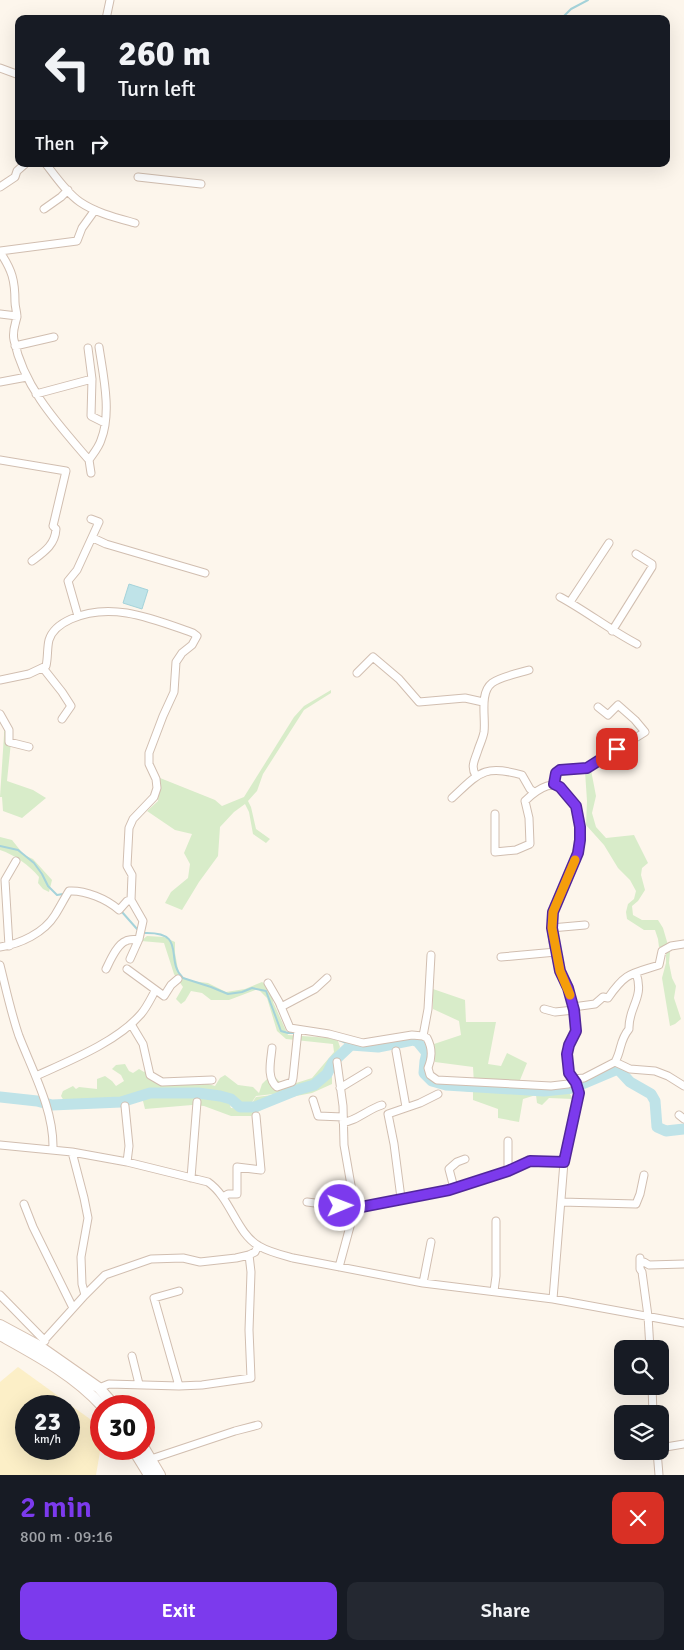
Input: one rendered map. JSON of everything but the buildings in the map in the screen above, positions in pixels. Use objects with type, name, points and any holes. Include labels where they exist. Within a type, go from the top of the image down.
[{"type":"main road","points":[[0,1325],[42,1344],[99,1388],[105,1395]]},
{"type":"main road","points":[[0,1335],[63,1373],[91,1395]]},
{"type":"main road","points":[[140,1460],[149,1475]]},
{"type":"main road","points":[[151,1460],[160,1475]]},
{"type":"street","points":[[107,15],[110,0]]},
{"type":"street","points":[[0,68],[15,74]]},
{"type":"street","points":[[0,187],[15,177],[22,167]]},
{"type":"street","points":[[49,167],[80,202],[95,210],[136,223]]},
{"type":"street","points":[[138,177],[201,184]]},
{"type":"street","points":[[44,209],[51,206],[68,190]]},
{"type":"street","points":[[91,473],[89,460],[48,412],[27,376],[16,346],[13,330],[17,316],[14,277],[3,262],[0,251],[77,241],[82,228],[95,210]]},
{"type":"street","points":[[0,314],[17,316]]},
{"type":"street","points":[[16,346],[54,337]]},
{"type":"street","points":[[89,460],[101,441],[106,417],[105,387],[99,347]]},
{"type":"street","points":[[88,348],[92,379],[91,416],[105,423]]},
{"type":"street","points":[[0,382],[27,376]]},
{"type":"street","points":[[36,394],[92,379]]},
{"type":"street","points":[[0,460],[66,470],[53,526],[56,529],[56,536],[50,547],[32,561]]},
{"type":"street","points":[[78,616],[68,581],[77,570],[99,522],[91,519]]},
{"type":"street","points":[[93,538],[106,544],[205,574]]},
{"type":"street","points":[[570,602],[609,542]]},
{"type":"street","points":[[612,631],[652,567],[652,564],[636,554]]},
{"type":"street","points":[[560,597],[612,631],[637,644]]},
{"type":"street","points":[[0,680],[29,674],[46,666],[50,639],[62,623],[88,613],[109,610],[119,611],[149,618],[197,636],[192,645],[182,653],[176,662],[174,692],[149,753],[149,764],[156,779],[157,788],[154,797],[133,819],[130,828],[127,866],[132,875],[130,900],[143,921],[139,939],[130,959]]},
{"type":"street","points":[[357,673],[373,657],[399,679],[419,702],[465,698],[483,702]]},
{"type":"street","points":[[43,668],[71,706],[62,719]]},
{"type":"street","points":[[476,776],[473,764],[484,734],[483,702],[488,688],[492,684],[529,670]]},
{"type":"street","points":[[554,784],[556,773],[560,770],[587,768],[645,732],[618,705],[608,715],[598,707]]},
{"type":"street","points":[[0,714],[9,730],[9,742],[29,747]]},
{"type":"street","points":[[452,798],[476,776],[486,772],[503,770],[522,775],[530,789],[534,792]]},
{"type":"street","points":[[495,814],[495,852],[516,850],[530,844],[529,818],[524,800],[534,792],[554,784],[560,787],[576,806],[580,840],[578,853],[553,912],[552,928],[560,971],[568,988],[574,1009],[576,1031],[567,1054],[569,1073],[579,1093],[564,1162],[553,1299]]},
{"type":"street","points":[[9,946],[5,880],[16,862]]},
{"type":"street","points":[[0,947],[9,946],[35,934],[45,927],[69,891],[79,890],[113,905],[119,910],[130,900]]},
{"type":"street","points":[[552,928],[585,925]]},
{"type":"street","points":[[106,969],[113,955],[123,942],[139,939]]},
{"type":"street","points":[[544,1010],[555,1012],[596,1004],[603,997],[608,998],[618,983],[629,974],[659,965],[662,951],[671,946],[684,944]]},
{"type":"street","points":[[501,957],[556,952]]},
{"type":"street","points":[[423,1036],[428,1009],[431,955]]},
{"type":"street","points":[[0,965],[18,1034],[36,1076],[53,1134],[53,1149]]},
{"type":"street","points":[[127,969],[164,996],[170,985],[178,979]]},
{"type":"street","points":[[268,983],[281,1006],[290,1028],[329,1034],[363,1043],[412,1035],[423,1036],[427,1038],[432,1051],[428,1068],[430,1075],[437,1080],[550,1086],[568,1084],[615,1062],[618,1058],[622,1037],[629,1029],[628,1019],[637,1001],[639,980],[636,973]]},
{"type":"street","points":[[281,1006],[315,989],[327,978]]},
{"type":"street","points":[[36,1076],[90,1050],[131,1024],[142,1013],[155,990]]},
{"type":"street","points":[[131,1024],[143,1044],[150,1075],[162,1082],[212,1080]]},
{"type":"street","points":[[272,1048],[270,1078],[272,1083],[277,1087],[292,1082],[298,1030]]},
{"type":"street","points":[[396,1051],[406,1107]]},
{"type":"street","points":[[336,1062],[344,1145],[356,1208],[339,1267]]},
{"type":"street","points":[[615,1062],[630,1069],[655,1072],[668,1076],[684,1086]]},
{"type":"street","points":[[340,1088],[368,1070]]},
{"type":"street","points":[[401,1198],[388,1114],[420,1103],[438,1094]]},
{"type":"street","points":[[313,1100],[318,1116],[348,1122],[372,1108],[382,1105]]},
{"type":"street","points":[[191,1178],[197,1102]]},
{"type":"street","points":[[124,1106],[129,1146],[127,1162]]},
{"type":"street","points":[[223,1197],[228,1194],[237,1194],[238,1167],[261,1170],[256,1116]]},
{"type":"street","points":[[508,1141],[508,1171]]},
{"type":"street","points":[[0,1145],[72,1152],[127,1162],[208,1182],[216,1188],[243,1229],[258,1246],[293,1258],[423,1282],[553,1299],[684,1323]]},
{"type":"street","points":[[72,1152],[88,1218],[81,1256],[82,1284],[85,1295]]},
{"type":"street","points":[[454,1188],[449,1169],[457,1162],[465,1159]]},
{"type":"street","points":[[308,1202],[356,1208],[454,1188],[508,1171],[530,1161],[564,1162]]},
{"type":"street","points":[[561,1202],[636,1204],[644,1175]]},
{"type":"street","points":[[24,1204],[33,1227],[73,1308]]},
{"type":"street","points":[[494,1291],[496,1276],[496,1222]]},
{"type":"street","points":[[423,1282],[431,1242]]},
{"type":"street","points":[[0,1295],[42,1344],[105,1275],[151,1259],[183,1258],[200,1262],[249,1256],[255,1252],[258,1246]]},
{"type":"street","points":[[99,1388],[109,1384],[202,1385],[251,1378],[249,1330],[252,1272],[249,1256]]},
{"type":"street","points":[[649,1340],[640,1260],[649,1265],[684,1264]]},
{"type":"street","points":[[178,1292],[154,1298],[179,1386]]},
{"type":"street","points":[[132,1356],[139,1384]]},
{"type":"street","points":[[155,1459],[235,1431],[258,1426]]},
{"type":"street","points":[[669,1446],[684,1444]]},
{"type":"street","points":[[658,1460],[659,1475]]},
{"type":"green space","points":[[331,690],[331,693],[304,710],[263,774],[257,791],[248,801],[256,829],[270,839],[266,843],[253,834],[249,812],[245,804],[234,812],[220,827],[218,856],[182,910],[165,903],[171,892],[188,878],[190,864],[184,853],[192,834],[175,830],[147,811],[158,801],[160,778],[215,800],[222,806],[244,797],[294,717],[304,706]]},
{"type":"green space","points":[[0,711],[12,732],[7,781],[33,790],[46,798],[22,818],[3,811],[2,797],[0,797],[4,728],[0,722]]},
{"type":"green space","points":[[591,770],[596,796],[592,813],[596,827],[606,838],[634,835],[648,863],[642,868],[641,875],[645,890],[638,901],[632,906],[633,915],[642,920],[658,920],[663,928],[670,952],[669,963],[672,978],[676,986],[674,998],[681,1019],[670,1026],[662,978],[666,963],[666,948],[659,947],[655,930],[644,930],[627,919],[628,904],[634,899],[636,891],[630,880],[618,868],[604,845],[586,825],[585,771]]},
{"type":"green space","points":[[0,837],[12,840],[24,855],[33,859],[52,880],[49,892],[38,883],[39,877],[31,868],[0,850]]},
{"type":"green space","points":[[147,936],[164,937],[175,942],[179,975],[192,981],[208,983],[226,992],[245,989],[262,982],[272,989],[273,1002],[288,1035],[330,1038],[338,1041],[340,1047],[332,1063],[332,1084],[312,1093],[291,1097],[271,1104],[251,1116],[231,1116],[204,1106],[192,1105],[145,1109],[142,1097],[161,1093],[177,1098],[194,1094],[200,1098],[226,1095],[231,1108],[248,1109],[256,1097],[282,1093],[256,1096],[248,1108],[232,1107],[227,1094],[208,1095],[206,1090],[200,1092],[148,1093],[106,1102],[86,1101],[78,1104],[66,1104],[61,1096],[63,1091],[73,1086],[76,1089],[79,1087],[97,1089],[97,1079],[105,1076],[116,1086],[124,1081],[121,1075],[112,1069],[116,1065],[125,1064],[129,1071],[133,1073],[139,1069],[144,1072],[147,1069],[160,1082],[201,1082],[215,1086],[220,1078],[225,1075],[238,1085],[253,1087],[259,1093],[262,1084],[272,1074],[280,1082],[295,1081],[287,1089],[293,1084],[312,1078],[334,1052],[333,1044],[286,1039],[277,1031],[267,998],[258,989],[229,1000],[211,1000],[202,993],[191,991],[181,1004],[176,999],[183,987],[174,974],[164,943],[141,941]]},
{"type":"green space","points":[[433,989],[465,1000],[466,1022],[496,1022],[488,1064],[501,1066],[507,1053],[527,1063],[520,1080],[565,1086],[573,1099],[549,1098],[542,1105],[537,1103],[536,1095],[523,1099],[519,1122],[498,1118],[498,1109],[473,1100],[473,1092],[453,1090],[458,1083],[474,1084],[473,1067],[435,1062],[434,1044],[461,1035],[459,1021],[433,1009]]},
{"type":"sand","points":[[18,1367],[57,1395],[15,1395],[15,1460],[80,1460],[80,1412],[90,1419],[90,1460],[99,1460],[96,1475],[0,1475],[0,1382]]},
{"type":"water","points":[[129,584],[148,590],[142,609],[123,603]]},
{"type":"waterway","points":[[565,15],[571,9],[588,0]]},
{"type":"waterway","points":[[0,846],[18,850],[34,863],[48,886],[57,895],[63,894]]},
{"type":"waterway","points":[[122,912],[137,929]]},
{"type":"waterway","points":[[145,933],[158,934],[166,937],[171,942],[175,963],[183,978],[228,994],[252,988],[266,991],[281,1031],[295,1033]]},
{"type":"waterway","points":[[339,1040],[351,1045]]},
{"type":"waterway","points":[[0,1097],[37,1101],[52,1105],[121,1102],[150,1093],[198,1093],[231,1099],[240,1107],[255,1107],[314,1085],[327,1074],[333,1062],[351,1045],[378,1047],[413,1040],[418,1042],[427,1053],[424,1073],[432,1081],[446,1085],[544,1091],[573,1088],[618,1069],[630,1082],[651,1094],[655,1101],[657,1127],[666,1131],[684,1129]]},
{"type":"slow traffic","points":[[570,995],[560,971],[552,928],[553,912],[575,860]]},
{"type":"route","points":[[340,1206],[356,1208],[449,1190],[508,1171],[530,1161],[564,1162],[579,1093],[576,1083],[569,1073],[567,1054],[576,1031],[574,1010],[568,988],[560,971],[552,928],[553,912],[578,853],[580,827],[576,806],[567,794],[554,784],[554,777],[560,770],[587,768],[617,749]]}]
